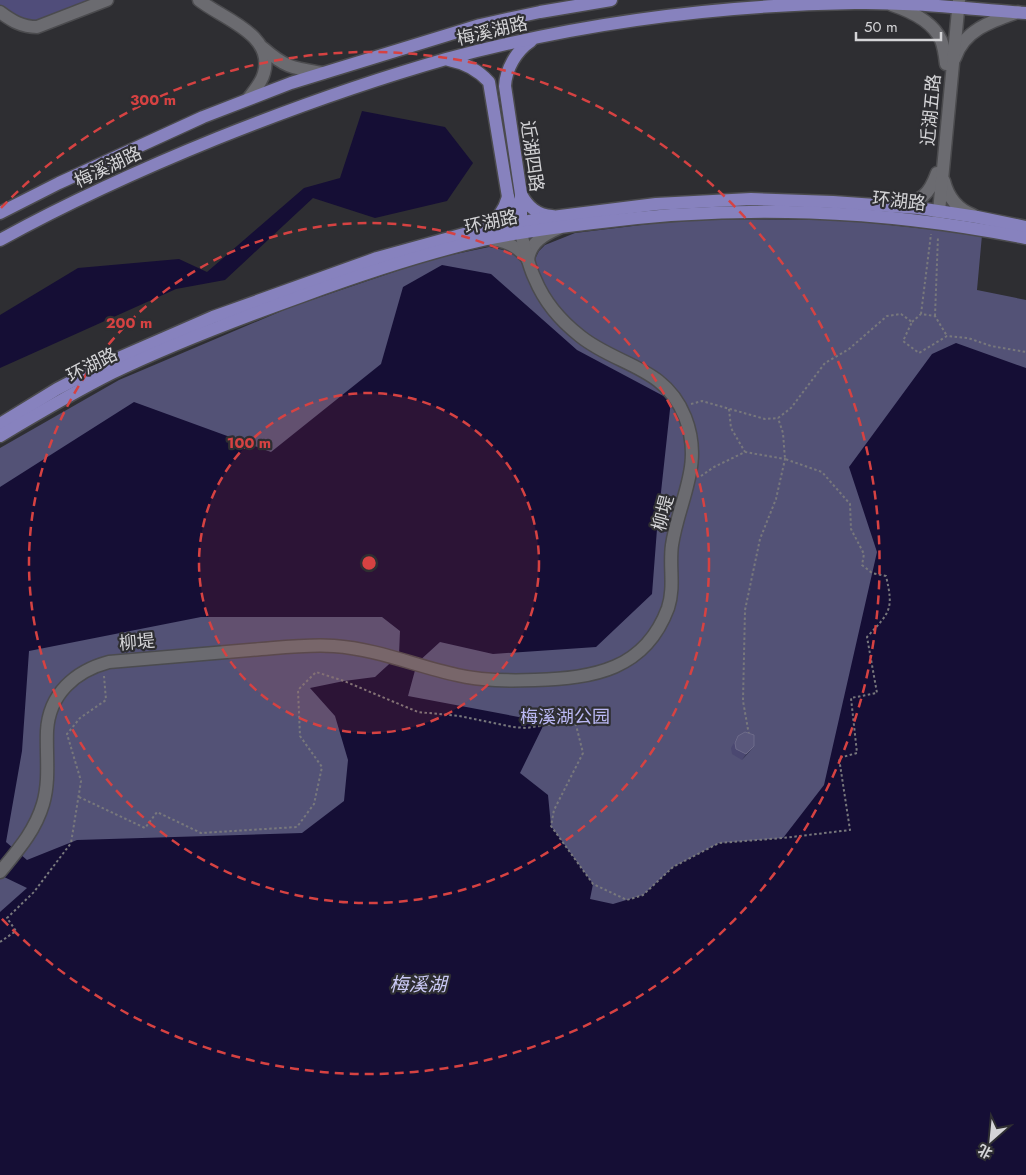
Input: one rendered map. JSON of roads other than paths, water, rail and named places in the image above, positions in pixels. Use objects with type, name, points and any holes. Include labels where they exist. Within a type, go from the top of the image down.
[{"type":"main road","name":"梅溪湖路","points":[[0,213],[203,116],[291,83],[480,25],[606,0]]},
{"type":"main road","name":"梅溪湖路","points":[[0,240],[107,185],[311,101],[446,59],[535,39],[644,18],[771,6],[956,4],[1022,13]]},
{"type":"main road","name":"近湖四路","points":[[520,226],[521,194],[505,86],[506,76],[520,50],[535,39]]},
{"type":"main road","name":"近湖四路","points":[[446,59],[476,70],[489,82],[508,197],[520,226]]},
{"type":"main road","points":[[521,194],[533,209],[560,222]]},
{"type":"main road","points":[[485,234],[506,205],[508,197]]},
{"type":"main road","name":"环湖路","points":[[560,222],[656,204],[751,199],[891,206],[1026,238]]},
{"type":"main road","name":"环湖路","points":[[0,424],[57,389],[105,364],[213,317],[377,258],[520,226],[703,212],[810,212],[893,217],[977,217],[1026,227]]},
{"type":"main road","name":"环湖路","points":[[0,436],[57,402],[112,373],[187,340],[251,314],[355,277],[485,234]]},
{"type":"street","points":[[0,12],[18,24],[37,27],[107,0]]},
{"type":"street","points":[[199,0],[209,8],[235,21],[251,34],[274,59],[290,67],[323,73]]},
{"type":"street","points":[[888,4],[903,8],[918,16],[933,28],[941,39],[949,65]]},
{"type":"street","name":"近湖五路","points":[[936,216],[956,4]]},
{"type":"street","points":[[949,65],[971,34],[983,26],[1022,13]]},
{"type":"street","points":[[248,99],[262,80],[265,71],[265,59],[261,46]]},
{"type":"street","points":[[891,206],[920,199],[940,174]]},
{"type":"street","points":[[940,174],[949,196],[956,206],[977,217]]},
{"type":"street","points":[[528,260],[529,254],[536,242],[560,222]]},
{"type":"street","name":"柳堤","points":[[0,872],[35,826],[43,804],[48,782],[47,732],[53,706],[60,693],[73,680],[94,666],[312,646],[356,649],[391,656],[456,675],[498,681],[568,678],[613,668],[637,654],[649,641],[668,608],[671,595],[672,548],[691,474],[692,449],[690,434],[683,412],[666,386],[647,372],[597,348],[581,337],[569,327],[545,298],[534,279],[520,226]]},
{"type":"street","points":[[485,234],[516,247],[528,260]]},
{"type":"water","points":[[362,111],[445,127],[473,163],[447,201],[375,218],[313,198],[225,280],[176,289],[0,368],[0,315],[78,268],[179,259],[207,272],[304,188],[340,178]]},
{"type":"water","name":"梅溪湖","points":[[442,265],[491,274],[577,350],[671,400],[652,594],[596,647],[493,654],[440,642],[417,663],[408,696],[545,722],[520,773],[548,795],[551,826],[593,884],[590,899],[613,904],[643,895],[673,867],[719,843],[783,838],[824,785],[877,552],[849,467],[932,354],[956,343],[1026,368],[1026,1175],[0,1175],[0,912],[27,888],[0,875],[0,487],[134,402],[271,452],[381,364],[403,287]],"holes":[[[201,617],[382,617],[400,631],[399,655],[375,677],[310,688],[335,716],[348,760],[344,801],[302,833],[77,840],[27,860],[6,842],[22,751],[29,651]]]},
{"type":"park label","name":"梅溪湖公园","points":[[565,717]]}]
